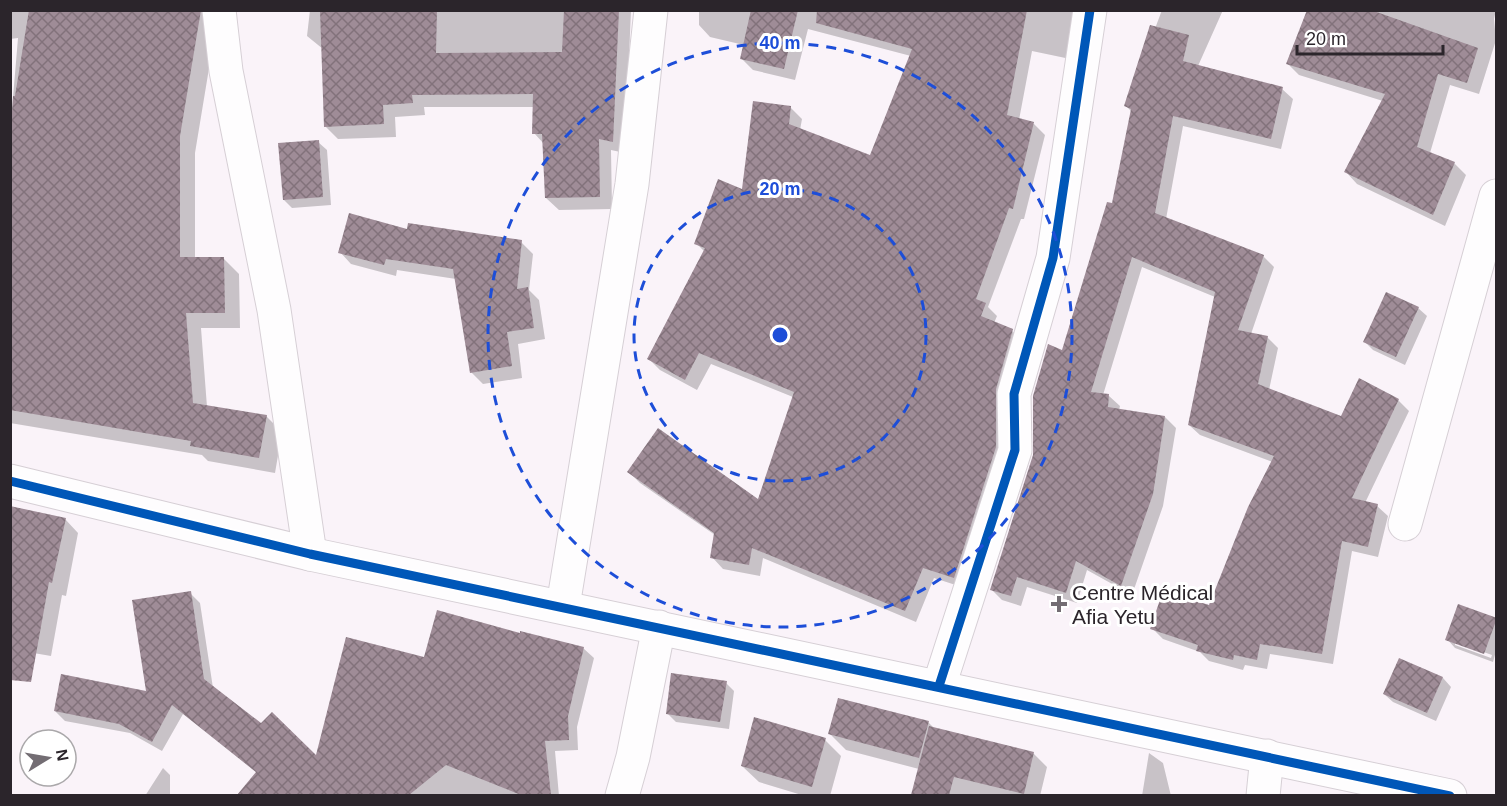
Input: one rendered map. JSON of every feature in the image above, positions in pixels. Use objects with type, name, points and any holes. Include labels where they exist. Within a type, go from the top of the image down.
[{"type":"street","points":[[219,10],[226,71],[274,310],[310,554]]},
{"type":"street","points":[[563,606],[632,184],[651,10]]},
{"type":"street","points":[[939,686],[1015,450],[1014,394],[1053,258],[1090,10]]},
{"type":"street","points":[[1405,524],[1497,196]]},
{"type":"street","points":[[10,481],[310,554],[1450,795]]},
{"type":"street","points":[[622,795],[633,757],[659,627]]},
{"type":"street","points":[[1263,795],[1267,756]]},
{"type":"building","points":[[29,10],[201,10],[180,136],[180,257],[224,257],[225,313],[186,313],[193,403],[267,415],[259,458],[190,446],[191,441],[10,410],[10,141],[13,96],[15,96]]},
{"type":"building","points":[[320,10],[437,10],[436,53],[562,52],[564,10],[619,10],[613,142],[599,139],[600,197],[545,198],[542,134],[532,134],[533,94],[412,95],[413,103],[383,105],[384,124],[324,127]]},
{"type":"building","points":[[751,10],[798,10],[784,69],[740,59]]},
{"type":"building","points":[[817,10],[1027,10],[1007,115],[1034,122],[1013,209],[1009,208],[976,299],[986,303],[981,316],[1013,329],[996,389],[996,447],[954,578],[923,568],[905,611],[752,548],[749,565],[710,558],[714,533],[627,472],[658,428],[758,499],[794,392],[699,353],[685,380],[647,359],[705,248],[694,244],[718,179],[742,189],[753,101],[791,106],[789,124],[870,155],[912,49],[816,23]]},
{"type":"building","points":[[1307,10],[1371,10],[1478,48],[1467,83],[1438,74],[1417,147],[1455,162],[1433,215],[1344,172],[1385,94],[1286,64]]},
{"type":"building","points":[[1150,25],[1189,35],[1183,61],[1283,87],[1271,139],[1173,116],[1155,213],[1264,255],[1238,330],[1268,336],[1258,384],[1341,416],[1359,378],[1399,399],[1352,498],[1378,504],[1368,547],[1342,541],[1322,654],[1260,644],[1257,660],[1234,655],[1233,660],[1196,651],[1198,645],[1150,629],[1163,591],[1209,605],[1248,507],[1274,456],[1188,425],[1215,292],[1132,257],[1091,392],[1109,394],[1108,407],[1165,416],[1153,494],[1121,586],[1076,561],[1066,593],[1017,577],[1011,596],[990,590],[1033,455],[1033,396],[1048,344],[1062,350],[1107,202],[1112,203],[1131,109],[1124,106]]},
{"type":"building","points":[[319,140],[323,197],[283,200],[278,143]]},
{"type":"building","points":[[349,213],[407,229],[408,223],[522,240],[517,289],[528,287],[534,328],[507,332],[512,366],[470,373],[453,269],[386,259],[384,265],[338,253]]},
{"type":"building","points":[[1386,292],[1419,307],[1396,357],[1363,342]]},
{"type":"building","points":[[10,506],[66,518],[52,583],[49,582],[31,682],[10,680]]},
{"type":"building","points":[[191,591],[204,679],[261,723],[272,712],[316,755],[346,637],[424,657],[437,610],[520,633],[520,631],[584,647],[568,716],[569,740],[545,741],[551,795],[521,795],[446,765],[409,795],[237,795],[256,772],[172,705],[152,742],[119,724],[54,711],[61,674],[146,691],[132,600]]},
{"type":"building","points":[[1458,604],[1497,618],[1484,654],[1445,640]]},
{"type":"building","points":[[1399,658],[1443,677],[1427,713],[1383,694]]},
{"type":"building","points":[[671,673],[727,681],[720,722],[666,714]]},
{"type":"building","points":[[838,698],[929,721],[919,758],[828,734]]},
{"type":"building","points":[[754,717],[826,738],[812,787],[741,766]]},
{"type":"building","points":[[929,726],[1034,752],[1024,794],[954,777],[949,795],[911,795]]},
{"type":"cycle path","points":[[939,686],[1015,450],[1014,394],[1053,258],[1090,10]]},
{"type":"cycle path","points":[[10,481],[310,554],[1450,796]]},
{"type":"place","name":"Centre Médical Afia Yetu","points":[[1059,604]]}]
